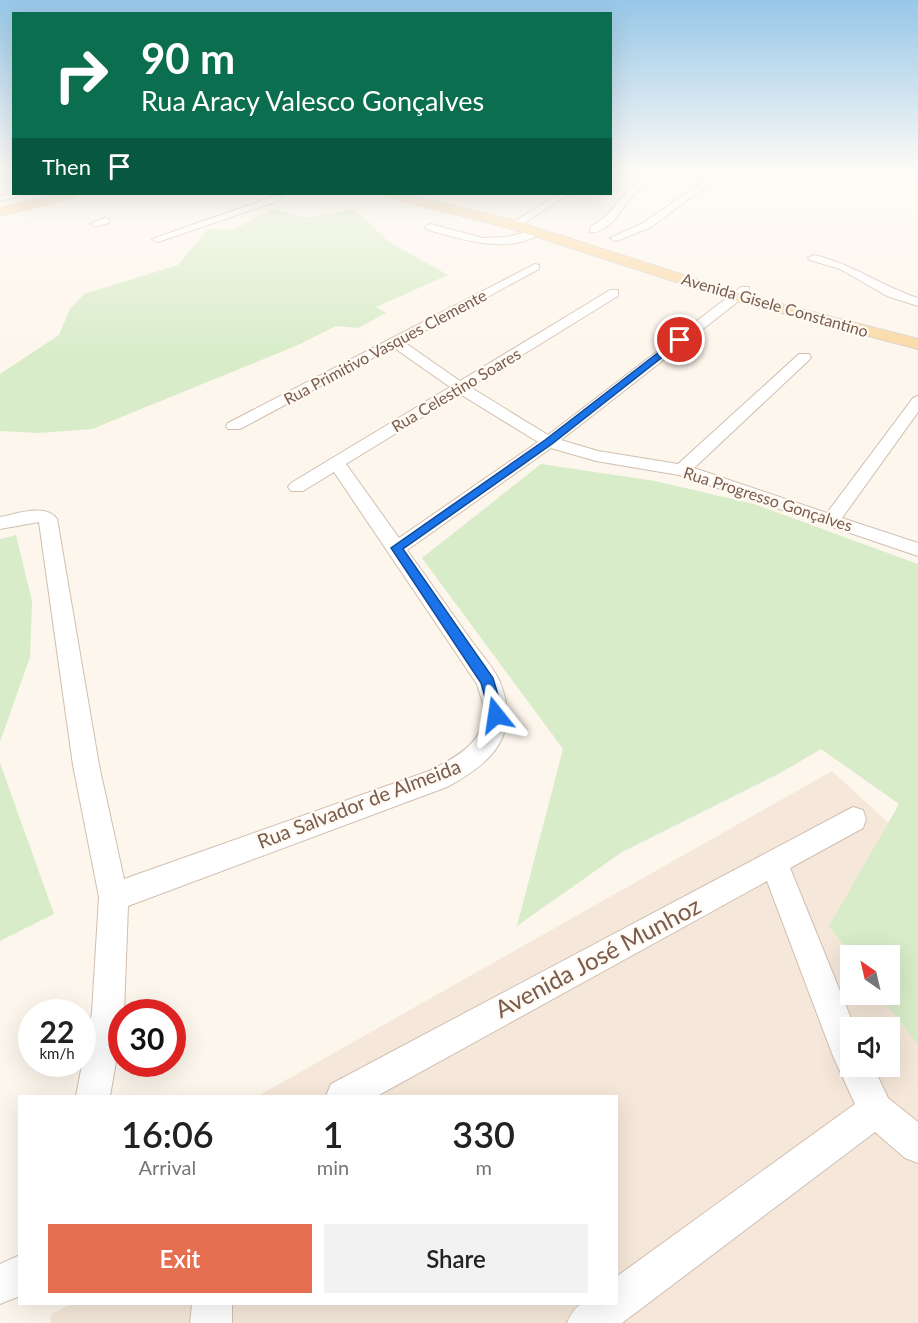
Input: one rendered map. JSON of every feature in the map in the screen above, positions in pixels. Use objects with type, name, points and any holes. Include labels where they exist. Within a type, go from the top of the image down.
[{"type":"main road","name":"Avenida Gisele Constantino","points":[[539,233],[918,344]]},
{"type":"main road","points":[[596,251],[616,253],[627,250],[613,238]]},
{"type":"main road","name":"Avenida Gisele Constantino","points":[[613,238],[741,293],[918,336]]},
{"type":"street","points":[[157,239],[175,233]]},
{"type":"street","points":[[448,233],[475,241],[515,241],[535,233]]},
{"type":"street","points":[[490,233],[515,241]]},
{"type":"street","points":[[612,233],[613,238],[625,233]]},
{"type":"street","points":[[814,258],[844,267],[901,298],[918,302]]},
{"type":"street","name":"Rua Primitivo Vasques Clemente","points":[[234,426],[536,267]]},
{"type":"street","name":"Rua Celestino Soares","points":[[297,487],[614,293]]},
{"type":"street","points":[[397,548],[549,442],[741,293]]},
{"type":"street","name":"Rua Progresso Gonçalves","points":[[395,342],[461,388],[549,442],[596,456],[682,470],[918,550]]},
{"type":"street","points":[[682,470],[804,357]]},
{"type":"street","points":[[832,519],[918,401]]},
{"type":"street","name":"Rua Salvador de Almeida","points":[[114,897],[438,779],[468,764],[490,740],[496,715],[488,682],[337,463]]},
{"type":"street","points":[[0,523],[40,516],[48,519],[86,765],[114,897],[108,1012],[93,1095]]},
{"type":"street","name":"Avenida José Munhoz","points":[[345,1095],[853,819]]},
{"type":"street","points":[[774,863],[840,1031]]},
{"type":"street","points":[[860,1077],[876,1110],[918,1145]]},
{"type":"street","points":[[618,1301],[876,1110]]},
{"type":"street","points":[[0,1284],[18,1276]]},
{"type":"street","points":[[211,1323],[212,1305]]},
{"type":"street","points":[[588,1323],[612,1305]]},
{"type":"shaded area","points":[[832,771],[918,850],[918,1323],[50,1323],[52,1314],[69,1305],[618,1305],[618,1095],[260,1095]]},
{"type":"green space","points":[[205,233],[379,233],[389,242],[448,275],[376,307],[386,313],[358,328],[336,326],[298,345],[92,429],[38,433],[0,431],[0,374],[59,335],[70,309],[84,294],[178,265]]},
{"type":"green space","points":[[541,464],[655,481],[754,504],[918,564],[918,1045],[900,1021],[900,1017],[897,1017],[888,1005],[900,1005],[900,945],[843,945],[829,926],[899,804],[821,749],[782,772],[622,852],[517,926],[563,749],[422,558]]},
{"type":"green space","points":[[16,535],[32,601],[30,657],[0,742],[0,539]]},
{"type":"green space","points":[[0,763],[54,914],[0,941]]},
{"type":"route","points":[[496,715],[488,682],[397,548],[549,442],[680,340]]}]
